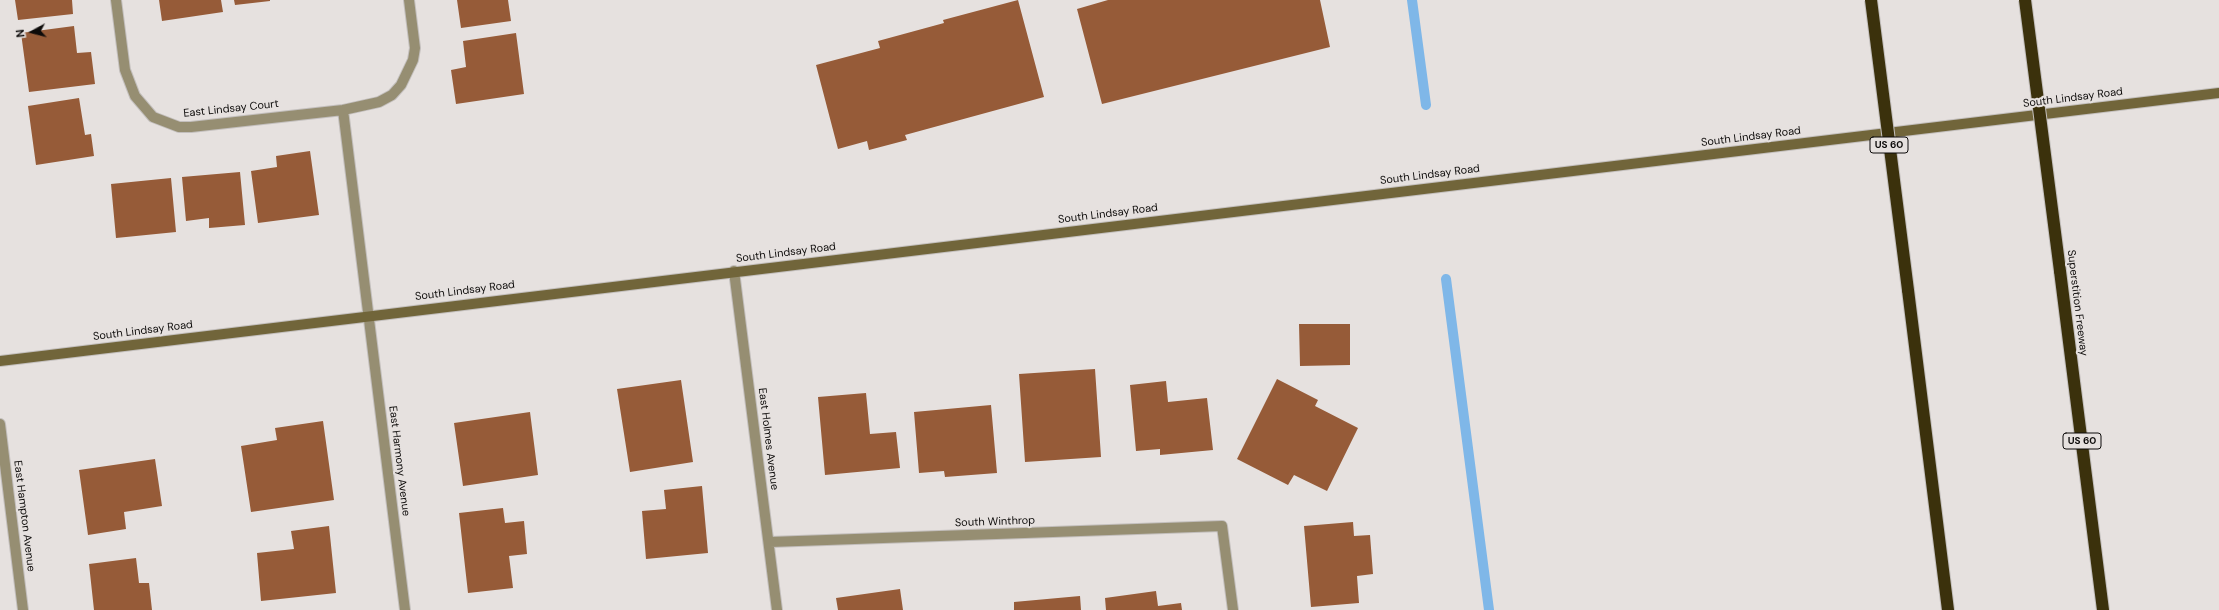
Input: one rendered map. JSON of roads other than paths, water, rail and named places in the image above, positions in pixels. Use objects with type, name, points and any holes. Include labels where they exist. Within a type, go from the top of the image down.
[{"type":"highway","name":"US 60","points":[[1871,0],[1948,610]]},
{"type":"highway","name":"Superstition Freeway","points":[[2025,0],[2103,610]]},
{"type":"main road","name":"South Lindsay Road","points":[[0,360],[2219,93]]},
{"type":"street","name":"East Lindsay Court","points":[[116,0],[125,70],[129,83],[144,108],[153,117],[166,123],[192,127],[343,110],[379,102],[392,94],[409,73],[415,48],[409,0]]},
{"type":"street","points":[[343,110],[368,315]]},
{"type":"street","name":"East Holmes Avenue","points":[[734,271],[770,542],[777,610]]},
{"type":"street","name":"East Harmony Avenue","points":[[368,315],[405,610]]},
{"type":"street","name":"East Hampton Avenue","points":[[0,424],[23,610]]},
{"type":"street","name":"South Winthrop","points":[[770,542],[1222,526],[1233,610]]},
{"type":"waterway","points":[[1412,0],[1426,105]]},
{"type":"waterway","points":[[1446,279],[1489,610]]}]
